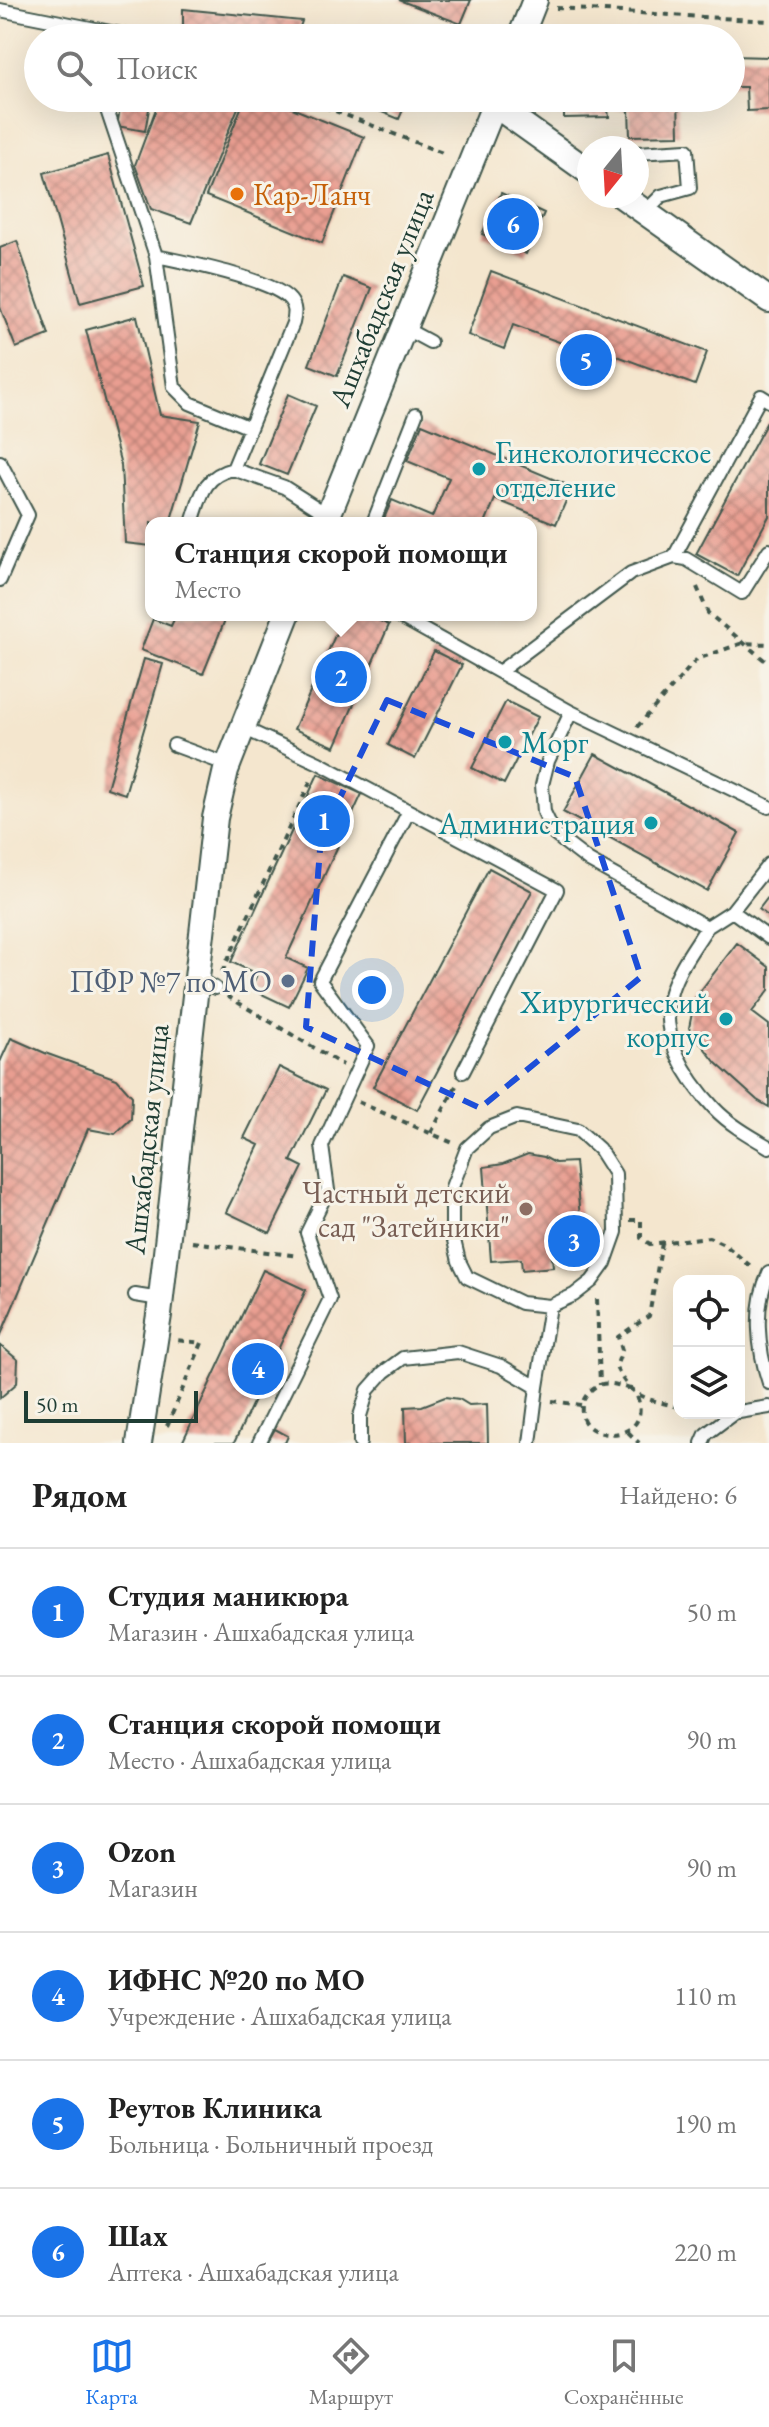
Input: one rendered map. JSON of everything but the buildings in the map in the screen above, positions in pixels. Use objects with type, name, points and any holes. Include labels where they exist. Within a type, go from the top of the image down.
[{"type":"street","points":[[528,24],[540,3]]},
{"type":"street","name":"Ашхабадская улица","points":[[327,517],[492,112]]},
{"type":"street","points":[[511,112],[577,161]]},
{"type":"street","points":[[639,208],[769,300]]},
{"type":"street","name":"Ашхабадская улица","points":[[139,1443],[205,983],[215,818],[241,727],[285,621]]},
{"type":"lane","points":[[0,10],[53,24]]},
{"type":"lane","points":[[108,112],[156,256],[174,387],[190,403],[250,428]]},
{"type":"lane","points":[[645,212],[661,196],[690,188],[687,150],[649,152]]},
{"type":"lane","points":[[156,256],[220,271],[282,292],[292,303],[295,313],[293,323],[233,469]]},
{"type":"lane","points":[[404,328],[430,342]]},
{"type":"lane","points":[[499,672],[631,573],[680,558],[761,396],[769,401]]},
{"type":"lane","points":[[375,517],[416,414]]},
{"type":"lane","points":[[0,462],[28,515],[0,580]]},
{"type":"lane","points":[[194,517],[208,481],[217,472],[233,469],[284,487],[323,517]]},
{"type":"lane","points":[[680,558],[742,593],[769,550]]},
{"type":"lane","points":[[408,621],[571,712],[769,807]]},
{"type":"lane","points":[[571,712],[548,761],[542,785],[544,812],[555,835],[589,861],[707,927]]},
{"type":"lane","points":[[241,727],[319,763],[557,890],[463,1072]]},
{"type":"lane","points":[[174,745],[228,765]]},
{"type":"lane","points":[[259,1443],[330,1299],[307,1233],[328,1190],[322,1146],[368,1046],[320,981],[409,811]]},
{"type":"lane","points":[[769,864],[732,911],[707,927],[684,962],[670,993],[668,1024],[677,1056],[715,1110],[769,1147]]},
{"type":"lane","points":[[732,911],[769,938]]},
{"type":"lane","points":[[517,1117],[578,1130],[599,1149],[615,1174],[616,1232],[605,1263],[596,1274],[574,1295],[550,1306],[521,1303],[467,1277],[459,1261],[452,1232],[452,1187],[467,1148],[489,1128],[517,1117]]},
{"type":"lane","points":[[768,1276],[761,1290],[760,1358],[769,1383]]},
{"type":"lane","points":[[135,1295],[160,1299]]},
{"type":"lane","points":[[530,1443],[550,1306]]},
{"type":"lane","points":[[360,1443],[360,1416],[368,1390],[384,1372],[403,1358],[458,1352],[501,1366],[536,1393]]},
{"type":"lane","points":[[745,1411],[769,1407]]},
{"type":"lane","points":[[702,1443],[706,1434],[726,1419]]},
{"type":"path","points":[[540,3],[576,11],[769,21]]},
{"type":"path","points":[[338,112],[445,154]]},
{"type":"path","points":[[680,558],[708,613],[769,664]]},
{"type":"path","points":[[627,739],[697,659],[743,643],[769,644]]},
{"type":"path","points":[[319,763],[205,983],[356,1072]]},
{"type":"path","points":[[431,1133],[463,1072]]},
{"type":"path","points":[[345,1096],[453,1143]]},
{"type":"path","points":[[616,1219],[641,1220],[641,1238],[650,1244],[709,1237],[724,1244],[768,1276]]},
{"type":"path","points":[[185,1241],[316,1259]]},
{"type":"path","points":[[632,1390],[611,1382],[596,1385],[581,1405],[582,1420],[589,1430],[616,1436],[628,1432],[639,1422],[641,1407],[637,1396],[632,1390],[622,1380],[616,1367],[622,1350],[618,1337],[649,1316],[662,1243]]},
{"type":"path","points":[[596,1274],[600,1385]]},
{"type":"path","points":[[166,1429],[202,1343],[172,1339],[174,1329]]},
{"type":"path","points":[[536,1393],[581,1405]]},
{"type":"path","points":[[637,1396],[673,1405]]},
{"type":"path","points":[[628,1432],[639,1443]]},
{"type":"highlighted area","points":[[387,700],[575,777],[641,977],[480,1108],[306,1027],[321,837]]},
{"type":"place","name":"Кар-Ланч","points":[[237,194]]},
{"type":"place","name":"Шах","points":[[513,224]]},
{"type":"place","name":"Реутов Клиника","points":[[586,360]]},
{"type":"place","name":"Гинекологическое отделение","points":[[479,469]]},
{"type":"place","name":"Станция скорой помощи","points":[[341,677]]},
{"type":"place","name":"Морг","points":[[505,742]]},
{"type":"place","name":"Студия маникюра","points":[[324,821]]},
{"type":"place","name":"Администрация","points":[[651,823]]},
{"type":"place","name":"ПФР №7 по МО","points":[[288,981]]},
{"type":"place","name":"Хирургический корпус","points":[[726,1019]]},
{"type":"place","name":"Частный детский сад \"Затейники\"","points":[[526,1209]]},
{"type":"place","name":"Ozon","points":[[574,1241]]},
{"type":"place","name":"ИФНС №20 по МО","points":[[258,1369]]}]
